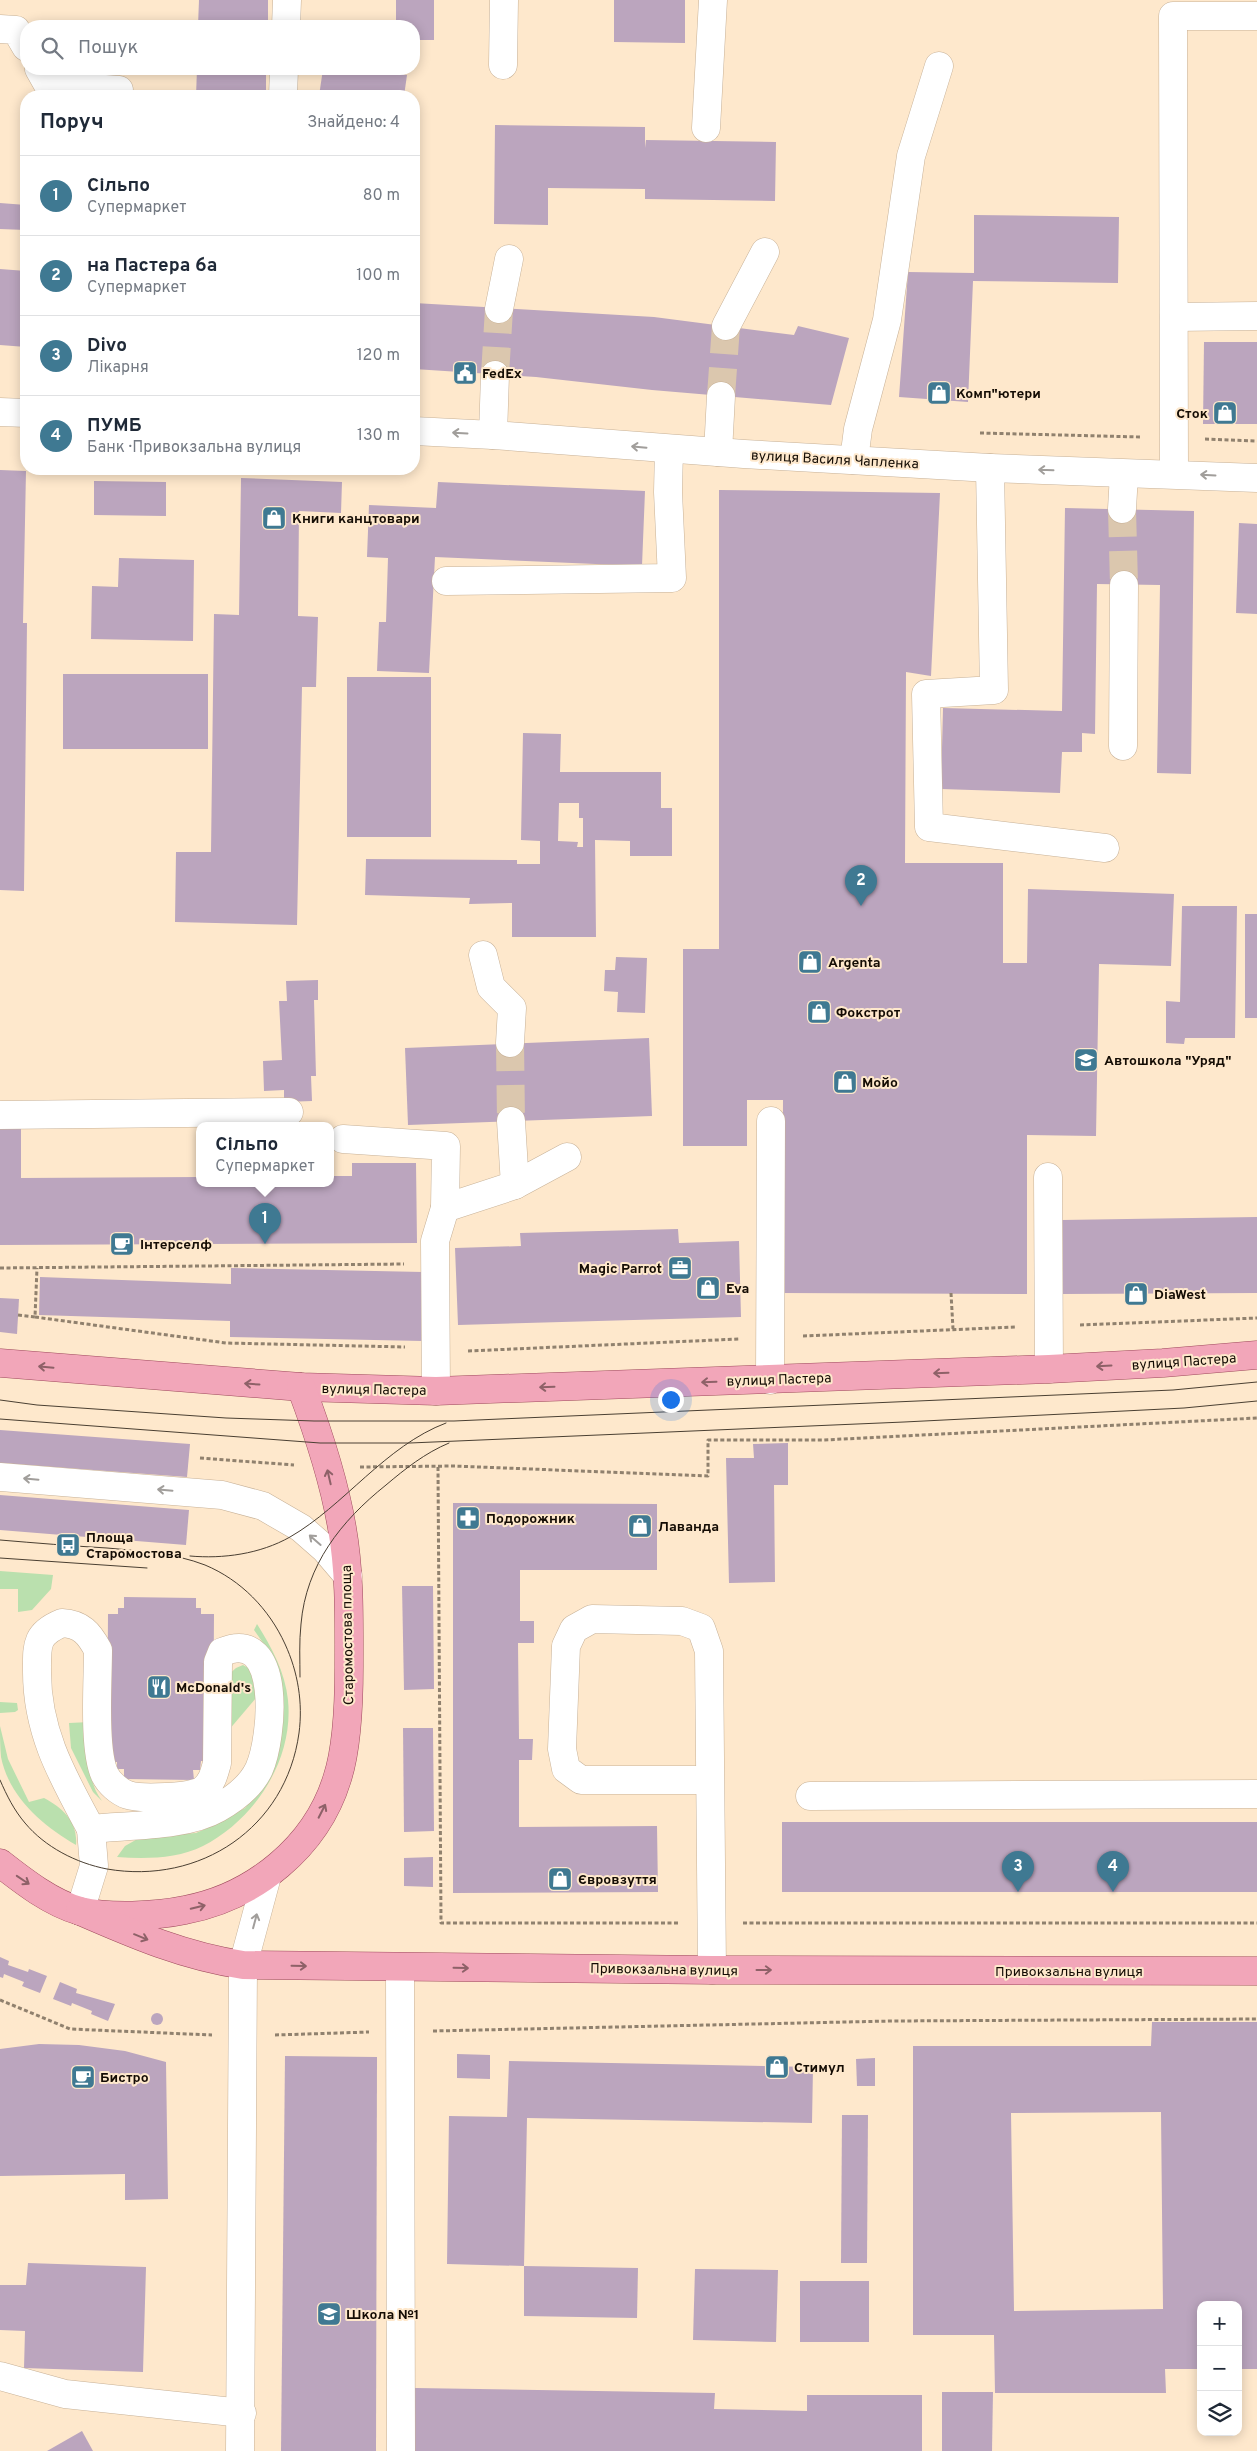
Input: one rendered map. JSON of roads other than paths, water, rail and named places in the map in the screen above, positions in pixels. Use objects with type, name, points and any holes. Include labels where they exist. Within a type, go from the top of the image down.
[{"type":"main road","name":"вулиця Пастера","points":[[301,1387],[436,1391],[770,1380],[1163,1363],[1257,1356]]},
{"type":"main road","points":[[0,1363],[301,1387]]},
{"type":"main road","name":"Старомостова площа","points":[[0,1863],[48,1896],[80,1911],[128,1915],[164,1914],[199,1908],[236,1894],[267,1876],[295,1850],[320,1816],[338,1778],[349,1708],[348,1576],[342,1526],[327,1467],[301,1387]]},
{"type":"main road","name":"Привокзальна вулиця","points":[[80,1911],[164,1947],[213,1960],[244,1965],[712,1970],[1257,1971]]},
{"type":"street","points":[[286,20],[287,0]]},
{"type":"street","points":[[504,0],[504,65]]},
{"type":"street","points":[[706,128],[713,0]]},
{"type":"street","points":[[1174,473],[1173,16],[1257,16]]},
{"type":"street","points":[[0,29],[16,30],[20,37]]},
{"type":"street","points":[[854,460],[858,429],[888,320],[911,156],[939,66]]},
{"type":"street","points":[[42,75],[48,85],[119,90]]},
{"type":"street","points":[[284,75],[284,90]]},
{"type":"street","points":[[726,326],[765,252]]},
{"type":"street","points":[[499,309],[509,259]]},
{"type":"street","points":[[1174,317],[1257,316]]},
{"type":"street","points":[[493,435],[495,375]]},
{"type":"street","points":[[718,452],[721,396]]},
{"type":"street","points":[[0,412],[20,413]]},
{"type":"street","name":"вулиця Василя Чапленка","points":[[420,431],[493,435],[668,449],[990,468],[1124,474],[1174,473],[1257,478]]},
{"type":"street","points":[[446,581],[672,578],[668,449]]},
{"type":"street","points":[[990,468],[994,690],[926,694],[929,827],[1106,848]]},
{"type":"street","points":[[1122,509],[1124,474]]},
{"type":"street","points":[[1123,746],[1124,584]]},
{"type":"street","points":[[483,956],[491,987],[512,1008],[510,1043]]},
{"type":"street","points":[[0,1115],[289,1112]]},
{"type":"street","points":[[511,1121],[515,1185]]},
{"type":"street","points":[[770,1380],[771,1121]]},
{"type":"street","points":[[343,1140],[446,1146],[445,1208],[435,1241],[436,1391]]},
{"type":"street","points":[[445,1208],[515,1185],[568,1157]]},
{"type":"street","points":[[1048,1177],[1048,1326],[1050,1368]]},
{"type":"street","points":[[0,1477],[222,1495],[264,1506],[301,1528],[325,1549],[348,1576]]},
{"type":"street","points":[[710,1780],[581,1780],[566,1769],[562,1749],[566,1646],[574,1629],[592,1619],[682,1621],[701,1628],[709,1651],[712,1970]]},
{"type":"street","points":[[80,1911],[94,1866],[91,1829],[67,1786],[44,1733],[37,1686],[37,1644],[44,1634],[51,1627],[62,1623],[74,1624],[92,1638],[98,1650],[99,1760],[106,1777],[116,1789],[128,1795],[190,1795],[202,1791],[213,1779],[216,1763],[218,1662],[222,1652],[235,1646],[250,1648],[259,1656],[267,1682],[269,1712],[266,1745],[258,1769],[246,1788],[217,1809],[202,1815],[178,1821],[91,1829]]},
{"type":"street","points":[[810,1796],[1257,1794]]},
{"type":"street","points":[[240,2451],[242,2413],[244,1965],[267,1876]]},
{"type":"street","points":[[400,1967],[401,2451]]},
{"type":"street","points":[[0,2376],[65,2394],[242,2413]]},
{"type":"tunnel","points":[[495,375],[499,309]]},
{"type":"tunnel","points":[[721,396],[726,326]]},
{"type":"tunnel","points":[[1122,509],[1124,585]]},
{"type":"tunnel","points":[[510,1043],[511,1121]]},
{"type":"tram line","points":[[0,1400],[37,1405],[226,1418],[314,1421],[454,1421],[1173,1390],[1257,1382]]},
{"type":"tram line","points":[[0,1419],[320,1443],[410,1443],[904,1422],[1184,1408],[1257,1401]]},
{"type":"tram line","points":[[190,1556],[215,1557],[241,1554],[266,1548],[290,1537],[329,1509],[403,1446],[424,1433],[446,1423]]},
{"type":"tram line","points":[[300,1677],[300,1631],[304,1603],[310,1582],[328,1546],[354,1514],[400,1473],[449,1443]]},
{"type":"tram line","points":[[0,1540],[157,1553],[193,1561],[218,1571],[242,1587],[271,1619],[285,1644],[293,1666],[300,1699],[299,1733],[291,1767],[277,1797],[257,1822],[233,1843],[205,1858],[174,1868],[141,1872],[107,1869],[84,1863],[62,1853],[33,1832],[25,1823],[11,1803],[0,1780]]},
{"type":"tram line","points":[[0,1558],[147,1568]]},
{"type":"place","name":"FedEx","points":[[465,373]]},
{"type":"place","name":"Комп\"ютери","points":[[939,393]]},
{"type":"place","name":"Сток","points":[[1225,413]]},
{"type":"place","name":"Книги канцтовари","points":[[274,518]]},
{"type":"place","name":"на Пастера 6а","points":[[861,906]]},
{"type":"place","name":"Argenta","points":[[810,962]]},
{"type":"place","name":"Фокстрот","points":[[819,1012]]},
{"type":"place","name":"Автошкола \"Уряд\"","points":[[1086,1060]]},
{"type":"place","name":"Мойо","points":[[845,1082]]},
{"type":"place","name":"Інтерселф","points":[[122,1244]]},
{"type":"place","name":"Сільпо","points":[[265,1244]]},
{"type":"place","name":"Magic Parrot","points":[[680,1268]]},
{"type":"place","name":"Eva","points":[[708,1288]]},
{"type":"place","name":"DiaWest","points":[[1136,1294]]},
{"type":"place","name":"Подорожник","points":[[468,1518]]},
{"type":"place","name":"Лаванда","points":[[640,1526]]},
{"type":"place","name":"Площа Старомостова","points":[[68,1545]]},
{"type":"place","name":"McDonald's","points":[[159,1687]]},
{"type":"place","name":"Євровзуття","points":[[560,1879]]},
{"type":"place","name":"Divo","points":[[1018,1892]]},
{"type":"place","name":"ПУМБ","points":[[1113,1892]]},
{"type":"place","name":"Стимул","points":[[777,2067]]},
{"type":"place","name":"Бистро","points":[[83,2077]]},
{"type":"place","name":"Школа №1","points":[[329,2314]]}]
